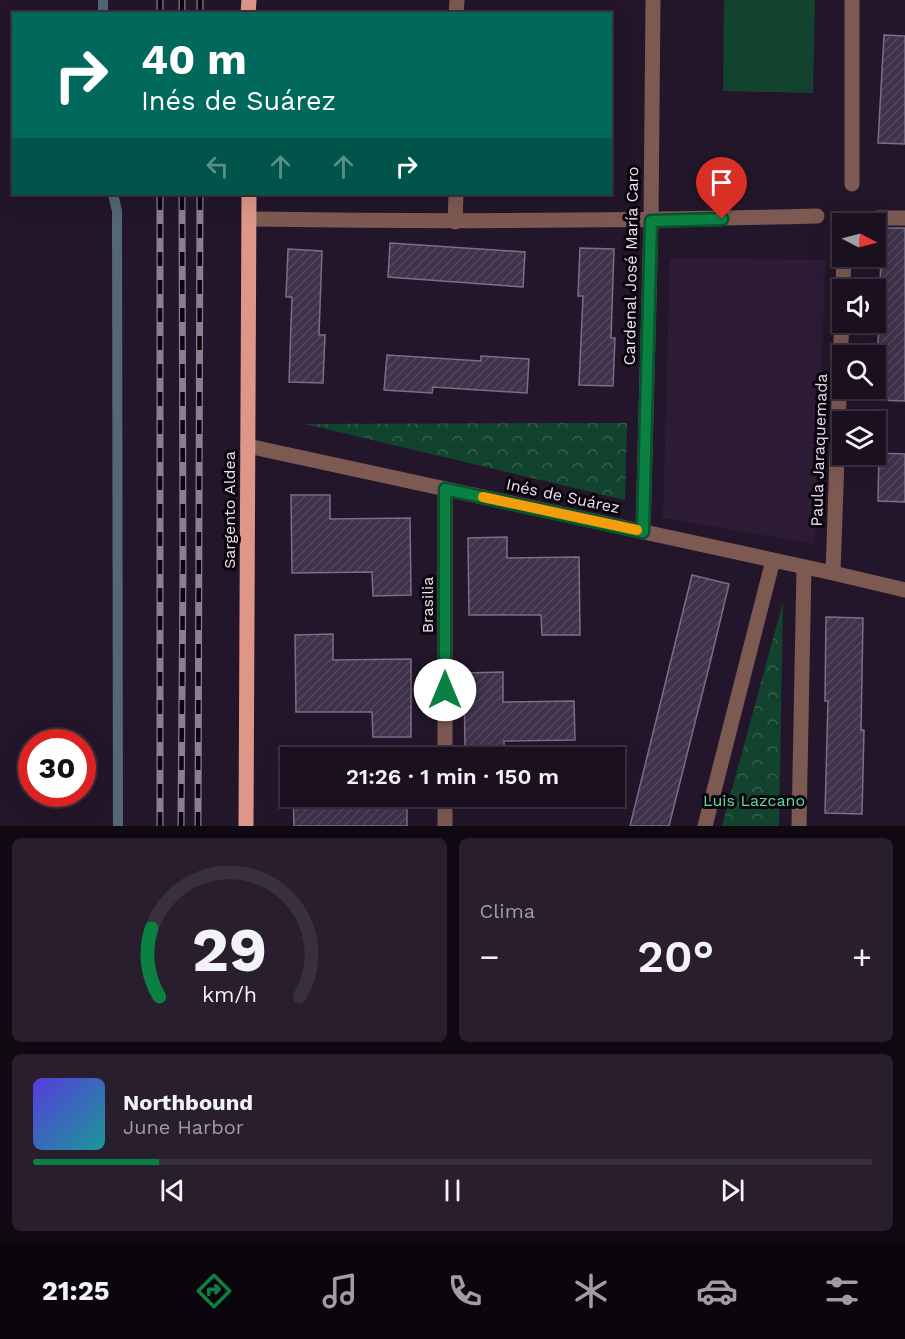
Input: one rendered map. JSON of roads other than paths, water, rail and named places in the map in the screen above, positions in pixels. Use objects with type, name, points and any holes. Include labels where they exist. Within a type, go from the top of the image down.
[{"type":"main road","name":"Sargento Aldea","points":[[246,826],[249,195]]},
{"type":"street","name":"Cardenal José María Caro","points":[[643,532],[651,221],[653,0]]},
{"type":"street","points":[[852,0],[852,184]]},
{"type":"street","points":[[455,222],[456,195]]},
{"type":"street","points":[[249,219],[455,222],[651,221],[817,216]]},
{"type":"street","points":[[886,218],[905,218]]},
{"type":"street","name":"Paula Jaraquemada","points":[[833,573],[844,267]]},
{"type":"street","name":"Inés de Suárez","points":[[248,446],[905,590]]},
{"type":"street","name":"Brasilia","points":[[445,489],[445,747]]},
{"type":"street","points":[[705,826],[773,560]]},
{"type":"street","points":[[799,826],[804,567]]},
{"type":"street","points":[[445,807],[445,826]]},
{"type":"waterway","points":[[103,0],[103,12]]},
{"type":"waterway","points":[[113,195],[117,211],[118,826]]},
{"type":"railway","points":[[160,0],[160,12]]},
{"type":"railway","points":[[182,0],[182,12]]},
{"type":"railway","points":[[200,0],[200,12]]},
{"type":"railway","points":[[160,195],[160,826]]},
{"type":"railway","points":[[181,826],[182,195]]},
{"type":"railway","points":[[198,826],[200,195]]},
{"type":"park label","name":"Luis Lazcano","points":[[754,800]]}]
